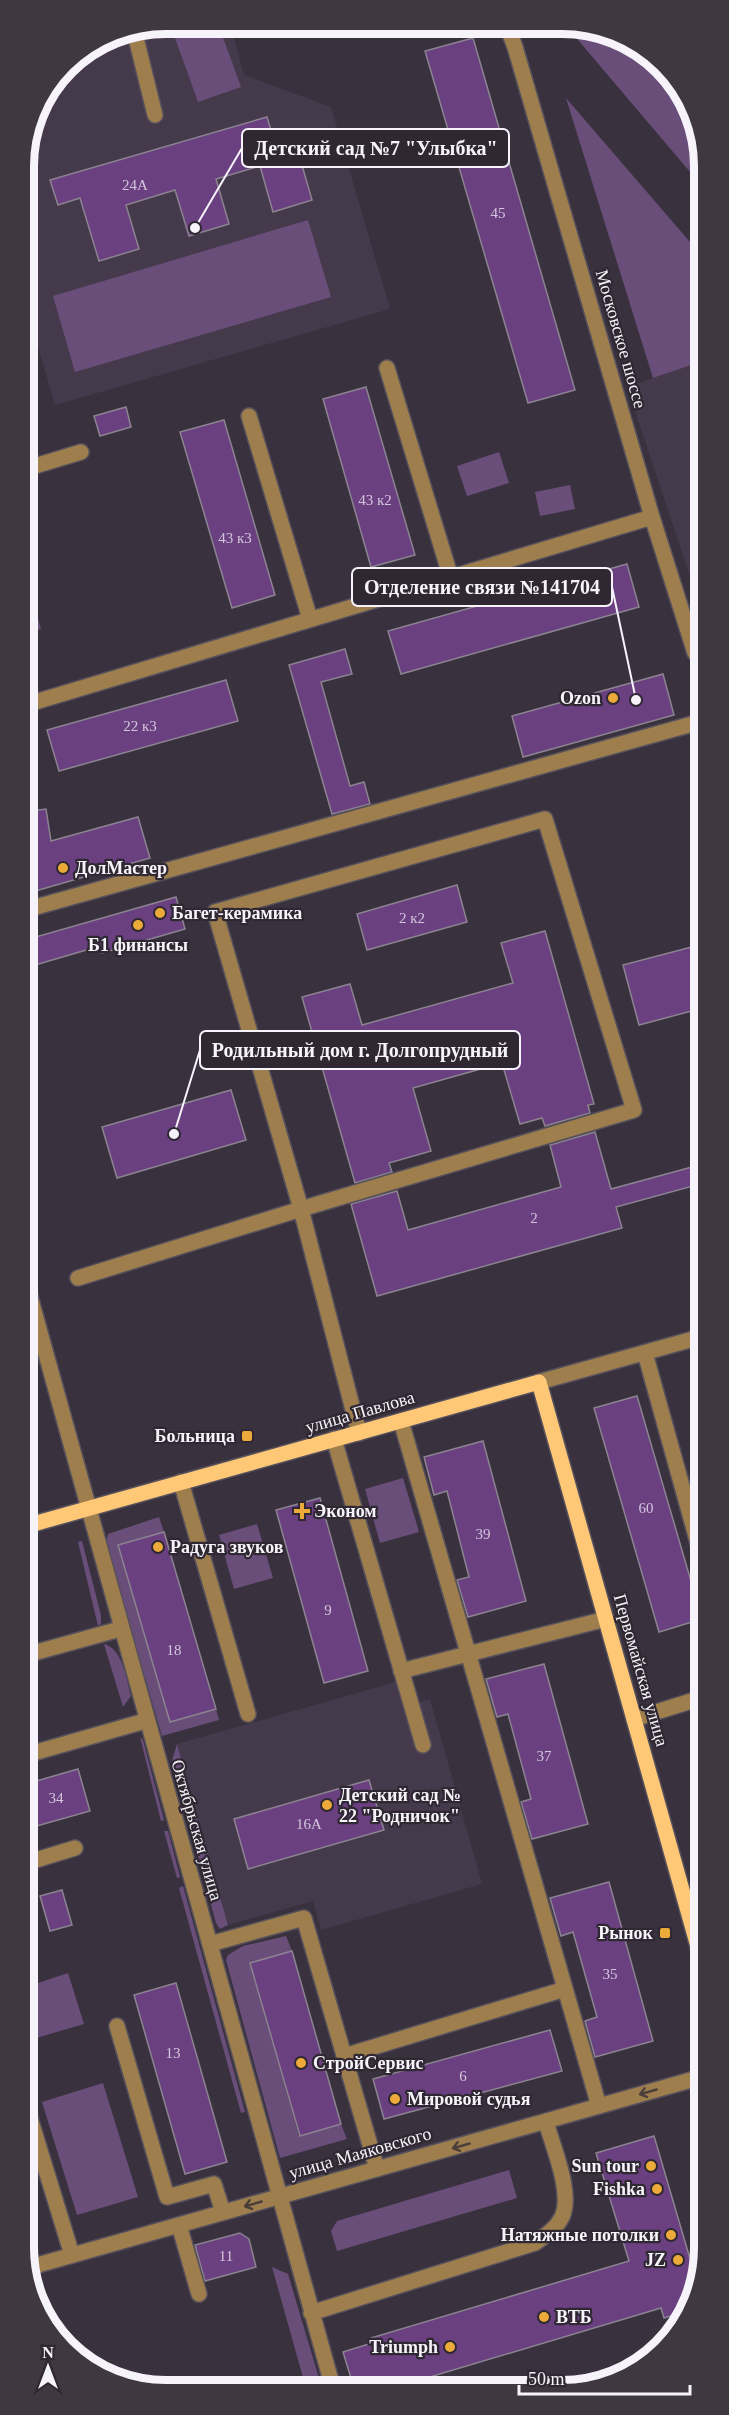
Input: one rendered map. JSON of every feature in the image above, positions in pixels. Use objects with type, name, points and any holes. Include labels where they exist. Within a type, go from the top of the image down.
[{"type":"main road","name":"улица Павлова","points":[[34,1524],[539,1382]]},
{"type":"main road","name":"Первомайская улица","points":[[539,1382],[694,1932]]},
{"type":"street","name":"Московское шоссе","points":[[510,34],[652,517],[694,650]]},
{"type":"street","points":[[136,38],[154,115]]},
{"type":"street","points":[[387,368],[451,578]]},
{"type":"street","points":[[249,416],[310,619]]},
{"type":"street","points":[[35,466],[81,452]]},
{"type":"street","points":[[35,702],[652,517]]},
{"type":"street","points":[[35,907],[694,724]]},
{"type":"street","points":[[78,1278],[302,1209],[634,1110],[545,819],[215,912],[302,1209],[358,1432]]},
{"type":"street","name":"Октябрьская улица","points":[[34,1318],[331,2380]]},
{"type":"street","name":"улица Павлова","points":[[539,1382],[694,1339]]},
{"type":"street","points":[[645,1353],[694,1522]]},
{"type":"street","points":[[401,1421],[599,2106]]},
{"type":"street","points":[[334,1439],[423,1745]]},
{"type":"street","points":[[181,1482],[248,1714]]},
{"type":"street","points":[[401,1671],[606,1619]]},
{"type":"street","points":[[34,1653],[120,1629]]},
{"type":"street","points":[[634,1719],[694,1700]]},
{"type":"street","points":[[34,1753],[146,1721]]},
{"type":"street","points":[[34,1860],[75,1848]]},
{"type":"street","points":[[210,1944],[304,1918],[377,2169]]},
{"type":"street","points":[[344,2056],[565,1989]]},
{"type":"street","points":[[117,2026],[167,2197],[214,2184],[222,2212]]},
{"type":"street","name":"улица Маяковского","points":[[36,2265],[694,2079]]},
{"type":"street","points":[[311,2313],[535,2243],[552,2230],[562,2217],[566,2194],[546,2122]]},
{"type":"street","points":[[34,2128],[72,2255]]},
{"type":"street","points":[[179,2225],[199,2294]]},
{"type":"shaded area","points":[[166,34],[233,34],[244,75],[331,107],[390,309],[55,405],[35,336],[35,158],[39,132],[48,108],[67,79],[79,67],[100,52],[116,45],[141,37]]},
{"type":"shaded area","points":[[174,34],[222,34],[241,87],[198,102]]},
{"type":"shaded area","points":[[574,35],[588,37],[621,48],[656,73],[677,100],[687,124],[692,141],[694,177]]},
{"type":"shaded area","points":[[566,98],[694,247],[694,364],[653,378]]},
{"type":"shaded area","points":[[308,220],[331,297],[75,372],[53,296]]},
{"type":"shaded area","points":[[694,364],[694,588],[627,387]]},
{"type":"shaded area","points":[[499,452],[509,483],[467,496],[457,466]]},
{"type":"shaded area","points":[[570,485],[575,509],[540,516],[535,492]]},
{"type":"shaded area","points":[[35,608],[41,629],[35,631]]},
{"type":"shaded area","points":[[34,1359],[38,1374],[34,1377]]},
{"type":"shaded area","points":[[403,1478],[419,1532],[380,1543],[365,1489]]},
{"type":"shaded area","points":[[159,1517],[164,1532],[118,1546],[170,1721],[216,1709],[219,1720],[162,1736],[106,1544],[108,1534]]},
{"type":"shaded area","points":[[257,1524],[273,1578],[234,1589],[219,1535]]},
{"type":"shaded area","points":[[82,1541],[101,1615],[101,1624],[98,1626],[78,1542]]},
{"type":"shaded area","points":[[104,1644],[116,1652],[125,1673],[131,1696],[123,1707]]},
{"type":"shaded area","name":"Детский сад № 22 \"Родничок\"","points":[[399,1681],[406,1706],[430,1699],[482,1884],[321,1930],[313,1901],[228,1925],[177,1744]]},
{"type":"shaded area","points":[[140,1737],[143,1740],[164,1820],[161,1821]]},
{"type":"shaded area","points":[[177,1744],[193,1802],[183,1802],[171,1764]]},
{"type":"shaded area","points":[[194,1807],[212,1868],[202,1871],[186,1815]]},
{"type":"shaded area","points":[[164,1831],[168,1831],[180,1877],[177,1878]]},
{"type":"shaded area","points":[[214,1876],[228,1925],[220,1929],[216,1923],[204,1880]]},
{"type":"shaded area","points":[[183,1886],[245,2112],[241,2113],[179,1888]]},
{"type":"shaded area","points":[[286,1936],[292,1951],[250,1963],[299,2136],[341,2124],[347,2139],[280,2158],[226,1960],[228,1955],[243,1946]]},
{"type":"shaded area","points":[[68,1973],[84,2024],[34,2039],[34,1984]]},
{"type":"shaded area","points":[[103,2083],[138,2197],[77,2215],[42,2102]]},
{"type":"shaded area","points":[[509,2170],[517,2198],[337,2251],[331,2231],[337,2221]]},
{"type":"shaded area","points":[[272,2267],[288,2274],[320,2380],[304,2380]]},
{"type":"building","points":[[473,38],[575,390],[528,403],[425,51]]},
{"type":"building","points":[[267,117],[274,140],[293,134],[312,200],[273,212],[260,166],[216,179],[229,224],[189,236],[175,190],[126,205],[139,249],[99,261],[80,198],[58,205],[50,180]]},
{"type":"building","points":[[366,387],[415,555],[371,567],[323,399]]},
{"type":"building","points":[[126,407],[131,427],[100,436],[94,416]]},
{"type":"building","points":[[224,420],[275,595],[232,608],[180,432]]},
{"type":"building","points":[[627,564],[639,607],[401,674],[388,631]]},
{"type":"building","points":[[345,649],[352,674],[321,682],[350,786],[364,782],[370,804],[332,814],[289,665]]},
{"type":"building","points":[[663,674],[674,715],[523,757],[512,716]]},
{"type":"building","points":[[226,680],[238,721],[59,771],[47,730]]},
{"type":"building","points":[[46,809],[51,841],[138,817],[150,858],[35,891],[35,811]]},
{"type":"building","points":[[457,885],[467,922],[367,950],[357,914]]},
{"type":"building","points":[[176,897],[185,929],[102,953],[100,946],[35,965],[35,937]]},
{"type":"building","points":[[545,931],[594,1104],[588,1105],[590,1113],[545,1126],[542,1118],[520,1124],[502,1063],[413,1088],[431,1151],[389,1163],[392,1172],[355,1183],[302,997],[350,984],[362,1025],[513,983],[501,943]]},
{"type":"building","points":[[694,946],[694,1010],[639,1025],[623,965]]},
{"type":"building","points":[[231,1090],[246,1140],[117,1178],[102,1127]]},
{"type":"building","points":[[595,1132],[611,1189],[694,1166],[694,1186],[616,1207],[622,1228],[377,1296],[351,1204],[397,1191],[408,1230],[561,1187],[550,1145]]},
{"type":"building","points":[[637,1396],[694,1592],[694,1621],[659,1632],[594,1408]]},
{"type":"building","points":[[483,1441],[526,1601],[468,1617],[457,1580],[469,1577],[447,1491],[434,1495],[424,1457]]},
{"type":"building","points":[[320,1498],[368,1671],[324,1683],[276,1510]]},
{"type":"building","points":[[164,1532],[216,1709],[170,1722],[118,1545]]},
{"type":"building","points":[[544,1664],[588,1824],[532,1839],[521,1802],[531,1799],[508,1714],[497,1717],[486,1679]]},
{"type":"building","points":[[78,1769],[90,1811],[34,1827],[34,1782]]},
{"type":"building","points":[[369,1780],[384,1830],[248,1869],[234,1819]]},
{"type":"building","points":[[609,1882],[653,2041],[595,2057],[585,2021],[597,2017],[573,1932],[561,1936],[550,1898]]},
{"type":"building","points":[[62,1890],[72,1925],[50,1931],[40,1896]]},
{"type":"building","points":[[292,1951],[341,2124],[300,2136],[250,1963]]},
{"type":"building","points":[[176,1983],[227,2162],[185,2174],[134,1995]]},
{"type":"building","points":[[550,2030],[562,2071],[384,2119],[373,2079]]},
{"type":"building","points":[[654,2136],[693,2268],[690,2283],[677,2314],[664,2318],[661,2308],[420,2380],[352,2380],[343,2352],[372,2343],[371,2338],[629,2261],[596,2153]]},
{"type":"building","points":[[240,2233],[249,2239],[256,2267],[205,2281],[195,2245]]},
{"type":"place","name":"Детский сад №7 \"Улыбка\"","points":[[195,228]]},
{"type":"place","name":"Ozon","points":[[613,698]]},
{"type":"place","name":"Отделение связи №141704","points":[[636,700]]},
{"type":"place","name":"ДолМастер","points":[[63,868]]},
{"type":"place","name":"Багет-керамика","points":[[160,913]]},
{"type":"place","name":"Б1 финансы","points":[[138,925]]},
{"type":"place","name":"Родильный дом г. Долгопрудный","points":[[174,1134]]},
{"type":"place","name":"Больница","points":[[247,1436]]},
{"type":"place","name":"Эконом","points":[[302,1511]]},
{"type":"place","name":"Радуга звуков","points":[[158,1547]]},
{"type":"place","name":"Детский сад № 22 \"Родничок\"","points":[[327,1805]]},
{"type":"place","name":"Рынок","points":[[665,1933]]},
{"type":"place","name":"СтройСервис","points":[[301,2063]]},
{"type":"place","name":"Мировой судья","points":[[395,2099]]},
{"type":"place","name":"Sun tour","points":[[651,2166]]},
{"type":"place","name":"Fishka","points":[[657,2189]]},
{"type":"place","name":"Натяжные потолки","points":[[671,2235]]},
{"type":"place","name":"JZ","points":[[678,2260]]},
{"type":"place","name":"ВТБ","points":[[544,2317]]},
{"type":"place","name":"Triumph","points":[[450,2347]]}]
